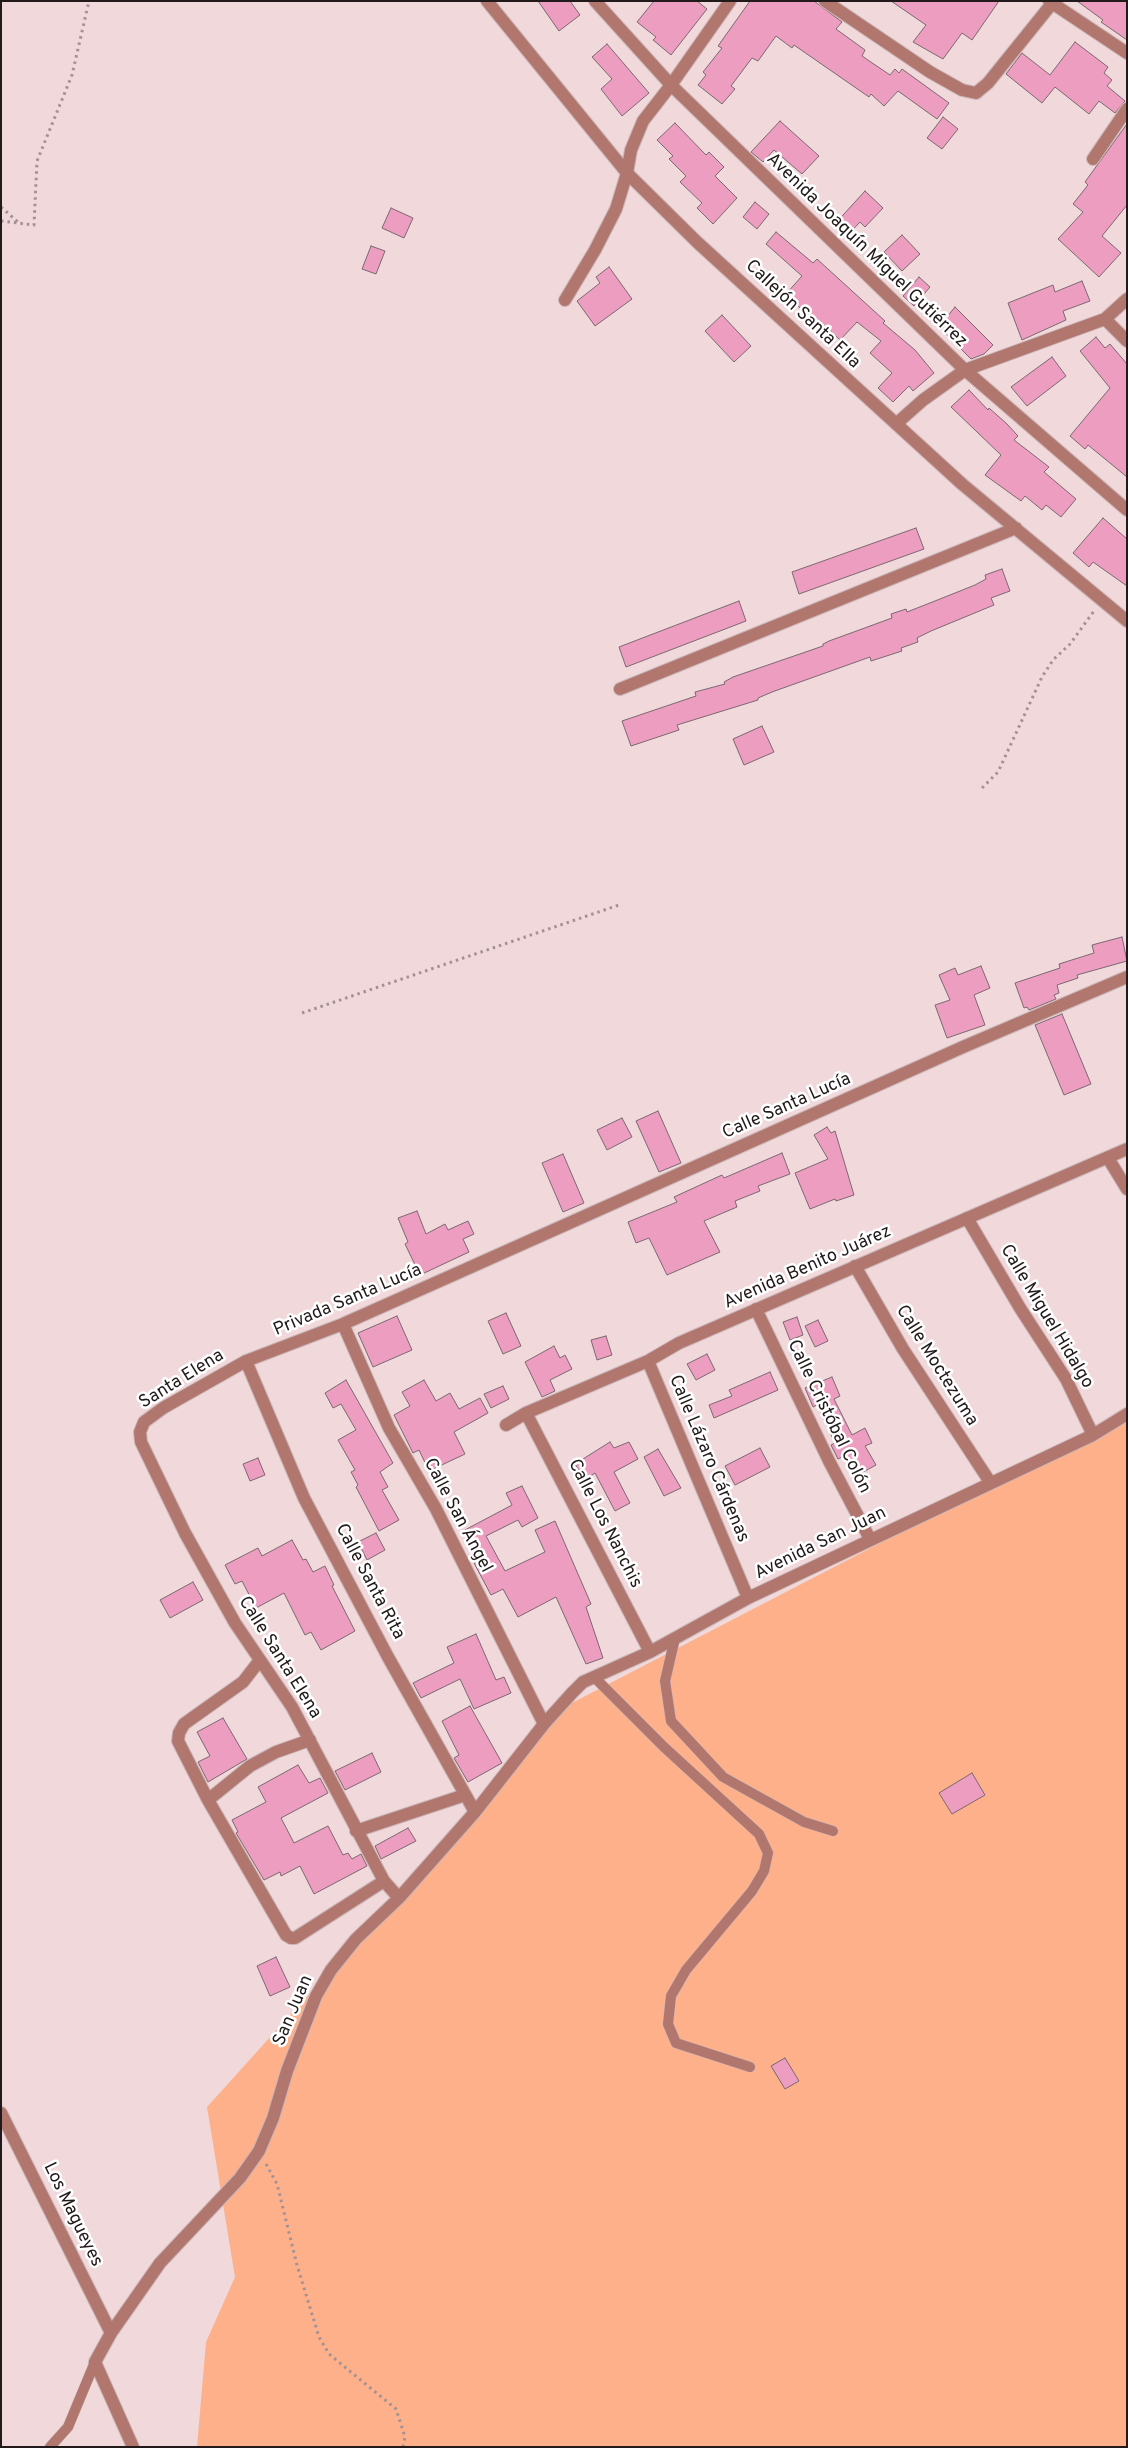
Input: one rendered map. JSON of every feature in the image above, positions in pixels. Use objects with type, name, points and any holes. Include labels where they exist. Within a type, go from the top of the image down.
[{"type":"street","name":"Callejón Santa Ella","points":[[487,1],[627,173],[697,242],[896,424],[1016,528],[1127,620]]},
{"type":"street","name":"Avenida Joaquín Miguel Gutiérrez","points":[[595,1],[671,85],[964,370],[1127,510]]},
{"type":"street","points":[[565,300],[595,250],[616,209],[627,173],[631,150],[643,120],[671,85],[730,1]]},
{"type":"street","points":[[825,1],[930,72],[962,90],[976,93],[988,83],[1052,2],[1127,53]]},
{"type":"street","points":[[1093,159],[1127,109]]},
{"type":"street","points":[[896,424],[922,400],[964,370],[1105,319],[1127,299]]},
{"type":"street","points":[[1105,319],[1127,341]]},
{"type":"street","points":[[620,689],[1016,528]]},
{"type":"street","name":"Calle Santa Lucía","points":[[462,1271],[963,1047],[1127,977]]},
{"type":"street","name":"Avenida Benito Juárez","points":[[506,1425],[526,1413],[648,1361],[679,1343],[1108,1158],[1127,1148]]},
{"type":"street","points":[[1108,1158],[1127,1189]]},
{"type":"street","name":"Calle Miguel Hidalgo","points":[[967,1218],[1020,1308],[1066,1379],[1093,1435]]},
{"type":"street","name":"Calle Moctezuma","points":[[855,1266],[903,1349],[990,1482]]},
{"type":"street","name":"Privada Santa Lucía","points":[[246,1361],[343,1324],[462,1271]]},
{"type":"street","name":"Calle Cristóbal Colón","points":[[756,1310],[828,1461],[870,1539]]},
{"type":"street","name":"Calle San Ángel","points":[[343,1324],[389,1428],[436,1509],[544,1724]]},
{"type":"street","name":"Santa Elena","points":[[140,1432],[144,1422],[163,1408],[246,1361]]},
{"type":"street","name":"Calle Santa Rita","points":[[246,1361],[304,1498],[388,1658],[475,1812]]},
{"type":"street","name":"Calle Lázaro Cárdenas","points":[[648,1361],[748,1598]]},
{"type":"street","name":"Calle Los Nanchis","points":[[526,1413],[650,1652]]},
{"type":"street","name":"Avenida San Juan","points":[[544,1724],[572,1692],[584,1682],[650,1652],[748,1598],[990,1482],[1093,1435],[1127,1414]]},
{"type":"street","name":"Calle Santa Elena","points":[[140,1432],[141,1442],[185,1533],[235,1624],[292,1707],[384,1881],[399,1898]]},
{"type":"street","points":[[260,1660],[243,1682],[231,1693],[184,1724],[179,1733],[178,1742],[208,1800],[286,1935],[291,1938],[295,1938],[384,1881]]},
{"type":"street","name":"San Juan","points":[[95,2362],[111,2333],[160,2262],[240,2178],[259,2151],[273,2118],[316,1996],[331,1970],[356,1939],[399,1898],[475,1812],[544,1724]]},
{"type":"street","points":[[208,1800],[250,1766],[276,1752],[310,1740]]},
{"type":"street","points":[[356,1831],[465,1795]]},
{"type":"street","name":"Los Magueyes","points":[[1,2113],[111,2333]]},
{"type":"street","points":[[95,2362],[133,2447]]},
{"type":"lane","points":[[675,1638],[665,1681],[671,1721],[723,1777],[804,1822],[833,1831]]},
{"type":"lane","points":[[594,1677],[664,1747],[759,1834],[768,1853],[764,1871],[752,1891],[686,1970],[671,1996],[668,2024],[676,2043],[750,2067]]},
{"type":"lane","points":[[50,2447],[68,2427],[95,2362]]},
{"type":"path","points":[[1,221],[34,225],[37,161],[72,75],[89,1]]},
{"type":"path","points":[[1,207],[19,223]]},
{"type":"path","points":[[982,788],[998,772],[1042,676],[1053,660],[1070,644],[1102,600]]},
{"type":"path","points":[[302,1013],[619,905]]},
{"type":"path","points":[[259,2151],[277,2184],[297,2265],[319,2337],[329,2354],[396,2409],[404,2437],[403,2447]]},
{"type":"shaded area","points":[[1127,1415],[1127,2447],[197,2447],[206,2342],[235,2277],[207,2107],[572,1703]]},
{"type":"building","points":[[538,1],[570,1],[580,15],[559,31]]},
{"type":"building","points":[[654,1],[697,1],[707,9],[671,55],[653,40],[656,37],[637,22]]},
{"type":"building","points":[[750,1],[814,1],[842,22],[836,29],[865,50],[862,56],[890,75],[895,69],[899,73],[902,69],[949,103],[937,119],[898,91],[884,106],[871,94],[869,97],[794,45],[792,48],[776,36],[758,61],[752,58],[731,86],[735,89],[722,104],[698,85],[706,75],[703,72],[722,48],[718,46]]},
{"type":"building","points":[[891,1],[999,1],[972,40],[962,33],[943,59],[913,42],[926,25]]},
{"type":"building","points":[[1077,1],[1127,1],[1127,40],[1101,22],[1103,20]]},
{"type":"building","points":[[1075,42],[1108,67],[1104,73],[1112,80],[1107,86],[1125,101],[1115,113],[1099,101],[1089,114],[1055,87],[1042,103],[1006,74],[1022,53],[1050,75]]},
{"type":"building","points":[[607,44],[649,93],[622,116],[601,89],[612,79],[592,57]]},
{"type":"building","points":[[943,117],[958,129],[942,149],[927,138]]},
{"type":"building","points":[[780,121],[819,156],[802,174],[774,150],[763,162],[751,152]]},
{"type":"building","points":[[675,123],[706,155],[709,152],[724,167],[715,176],[737,198],[713,224],[697,208],[702,203],[680,182],[686,176],[669,159],[673,156],[657,140]]},
{"type":"building","points":[[1127,124],[1127,205],[1102,236],[1121,253],[1099,277],[1058,239],[1083,212],[1073,204],[1088,185],[1085,182]]},
{"type":"building","points":[[865,191],[883,208],[865,227],[860,222],[845,238],[833,226]]},
{"type":"building","points":[[755,202],[769,214],[757,229],[743,217]]},
{"type":"building","points":[[391,208],[413,218],[404,238],[382,228]]},
{"type":"building","points":[[776,232],[813,263],[817,259],[885,321],[883,323],[915,350],[934,373],[913,391],[909,386],[893,402],[878,388],[892,373],[870,353],[881,341],[857,322],[840,340],[819,320],[816,324],[786,294],[802,276],[766,244]]},
{"type":"building","points":[[902,235],[920,254],[902,271],[884,252]]},
{"type":"building","points":[[371,246],[385,251],[376,274],[362,269]]},
{"type":"building","points":[[609,267],[632,299],[595,326],[577,301],[600,283],[596,277]]},
{"type":"building","points":[[919,277],[930,287],[914,306],[903,296]]},
{"type":"building","points":[[1082,281],[1090,301],[1063,311],[1066,320],[1022,340],[1008,303],[1053,285],[1055,292]]},
{"type":"building","points":[[955,307],[993,345],[984,354],[971,359],[939,327]]},
{"type":"building","points":[[722,315],[751,346],[734,362],[705,331]]},
{"type":"building","points":[[1096,337],[1105,348],[1110,344],[1127,364],[1127,477],[1088,445],[1085,449],[1070,436],[1110,388],[1080,351]]},
{"type":"building","points":[[1052,357],[1066,376],[1027,406],[1011,387]]},
{"type":"building","points":[[969,390],[988,410],[989,408],[1018,436],[1014,440],[1049,467],[1044,472],[1076,499],[1061,517],[1046,505],[1042,510],[1025,496],[1021,501],[985,475],[1001,455],[951,407]]},
{"type":"building","points":[[1103,518],[1127,539],[1127,586],[1093,562],[1089,567],[1073,553]]},
{"type":"building","points":[[916,528],[924,549],[799,594],[792,572]]},
{"type":"building","points":[[1002,569],[1010,591],[991,598],[994,605],[917,638],[918,642],[901,648],[902,651],[871,661],[870,657],[772,692],[758,698],[758,700],[677,725],[679,730],[631,746],[622,721],[696,696],[695,692],[725,684],[724,682],[733,677],[823,646],[823,644],[829,641],[892,618],[891,614],[906,609],[907,612],[975,585],[986,579],[985,575]]},
{"type":"building","points":[[739,601],[746,621],[626,667],[619,647]]},
{"type":"building","points":[[762,726],[774,752],[744,765],[733,739]]},
{"type":"building","points":[[1122,937],[1127,961],[1077,975],[1078,978],[1057,985],[1059,993],[1054,995],[1056,999],[1029,1010],[1027,1007],[1024,1008],[1015,983],[1060,968],[1059,964],[1094,953],[1092,945]]},
{"type":"building","points":[[981,966],[990,988],[974,995],[985,1025],[947,1038],[935,1005],[950,1000],[939,975],[955,968],[958,975]]},
{"type":"building","points":[[1062,1014],[1091,1084],[1064,1095],[1035,1025]]},
{"type":"building","points":[[658,1111],[681,1163],[659,1172],[636,1121]]},
{"type":"building","points":[[622,1118],[632,1137],[607,1150],[597,1130]]},
{"type":"building","points":[[827,1127],[831,1133],[835,1131],[854,1195],[836,1201],[835,1199],[810,1209],[795,1173],[828,1159],[814,1135]]},
{"type":"building","points":[[782,1153],[790,1174],[758,1186],[760,1191],[735,1201],[737,1207],[704,1221],[720,1252],[667,1275],[649,1238],[636,1243],[628,1222],[677,1202],[674,1197],[722,1175],[724,1178]]},
{"type":"building","points":[[563,1154],[584,1203],[563,1212],[542,1163]]},
{"type":"building","points":[[417,1211],[426,1234],[445,1224],[448,1230],[468,1221],[474,1234],[463,1239],[469,1252],[420,1275],[405,1244],[408,1242],[398,1218]]},
{"type":"building","points":[[506,1313],[521,1346],[503,1354],[488,1321]]},
{"type":"building","points":[[397,1316],[412,1350],[373,1367],[358,1333]]},
{"type":"building","points":[[797,1317],[803,1335],[790,1340],[783,1322]]},
{"type":"building","points":[[818,1320],[828,1341],[815,1347],[805,1326]]},
{"type":"building","points":[[606,1336],[612,1355],[597,1360],[591,1340]]},
{"type":"building","points":[[554,1346],[560,1358],[565,1355],[572,1369],[550,1380],[555,1391],[542,1397],[525,1362]]},
{"type":"building","points":[[707,1354],[715,1370],[696,1380],[687,1364]]},
{"type":"building","points":[[770,1372],[778,1390],[714,1418],[709,1405],[732,1396],[729,1390]]},
{"type":"building","points":[[832,1377],[840,1396],[834,1399],[852,1435],[865,1428],[872,1443],[865,1446],[876,1465],[856,1476],[844,1456],[838,1459],[831,1445],[835,1443],[817,1405],[813,1407],[805,1388]]},
{"type":"building","points":[[346,1380],[393,1463],[380,1472],[388,1487],[382,1490],[399,1520],[379,1531],[356,1487],[358,1485],[351,1472],[355,1470],[338,1440],[356,1430],[341,1404],[333,1408],[325,1393]]},
{"type":"building","points":[[424,1380],[436,1401],[450,1393],[459,1409],[480,1398],[488,1413],[454,1432],[465,1454],[429,1471],[419,1450],[413,1453],[394,1415],[410,1406],[402,1392]]},
{"type":"building","points":[[503,1386],[509,1399],[491,1408],[484,1394]]},
{"type":"building","points":[[610,1442],[614,1448],[629,1442],[638,1459],[614,1472],[630,1503],[615,1511],[595,1473],[585,1480],[575,1464]]},
{"type":"building","points":[[760,1448],[770,1467],[735,1485],[725,1466]]},
{"type":"building","points":[[658,1449],[681,1488],[664,1496],[644,1457]]},
{"type":"building","points":[[258,1458],[265,1475],[250,1481],[243,1464]]},
{"type":"building","points":[[522,1486],[538,1518],[522,1527],[518,1520],[486,1536],[505,1571],[545,1552],[535,1530],[555,1521],[591,1604],[586,1607],[603,1658],[586,1664],[556,1597],[518,1617],[503,1589],[491,1595],[474,1563],[479,1560],[463,1531],[512,1505],[506,1493]]},
{"type":"building","points":[[376,1533],[385,1550],[367,1560],[358,1542]]},
{"type":"building","points":[[292,1540],[303,1560],[306,1559],[313,1572],[325,1566],[334,1585],[332,1586],[355,1631],[321,1650],[311,1632],[305,1635],[284,1593],[256,1608],[242,1581],[235,1584],[225,1565],[258,1548],[262,1556]]},
{"type":"building","points":[[193,1582],[203,1600],[170,1618],[160,1600]]},
{"type":"building","points":[[476,1634],[496,1680],[504,1677],[511,1693],[474,1709],[460,1679],[421,1698],[413,1683],[454,1663],[447,1647]]},
{"type":"building","points":[[470,1706],[502,1763],[468,1782],[454,1758],[459,1755],[442,1721]]},
{"type":"building","points":[[223,1718],[247,1759],[208,1782],[198,1762],[210,1756],[197,1732]]},
{"type":"building","points":[[372,1753],[381,1772],[345,1790],[335,1771]]},
{"type":"building","points":[[298,1765],[309,1783],[320,1778],[328,1793],[281,1818],[294,1843],[328,1826],[343,1855],[348,1853],[352,1859],[361,1854],[367,1866],[314,1894],[300,1866],[281,1876],[280,1872],[264,1880],[236,1833],[238,1832],[232,1820],[266,1802],[258,1787]]},
{"type":"building","points":[[972,1773],[985,1795],[952,1814],[939,1793]]},
{"type":"building","points":[[408,1828],[416,1841],[381,1859],[375,1846]]},
{"type":"building","points":[[276,1957],[290,1987],[270,1996],[257,1966]]},
{"type":"building","points":[[785,2058],[799,2081],[785,2089],[771,2066]]}]
